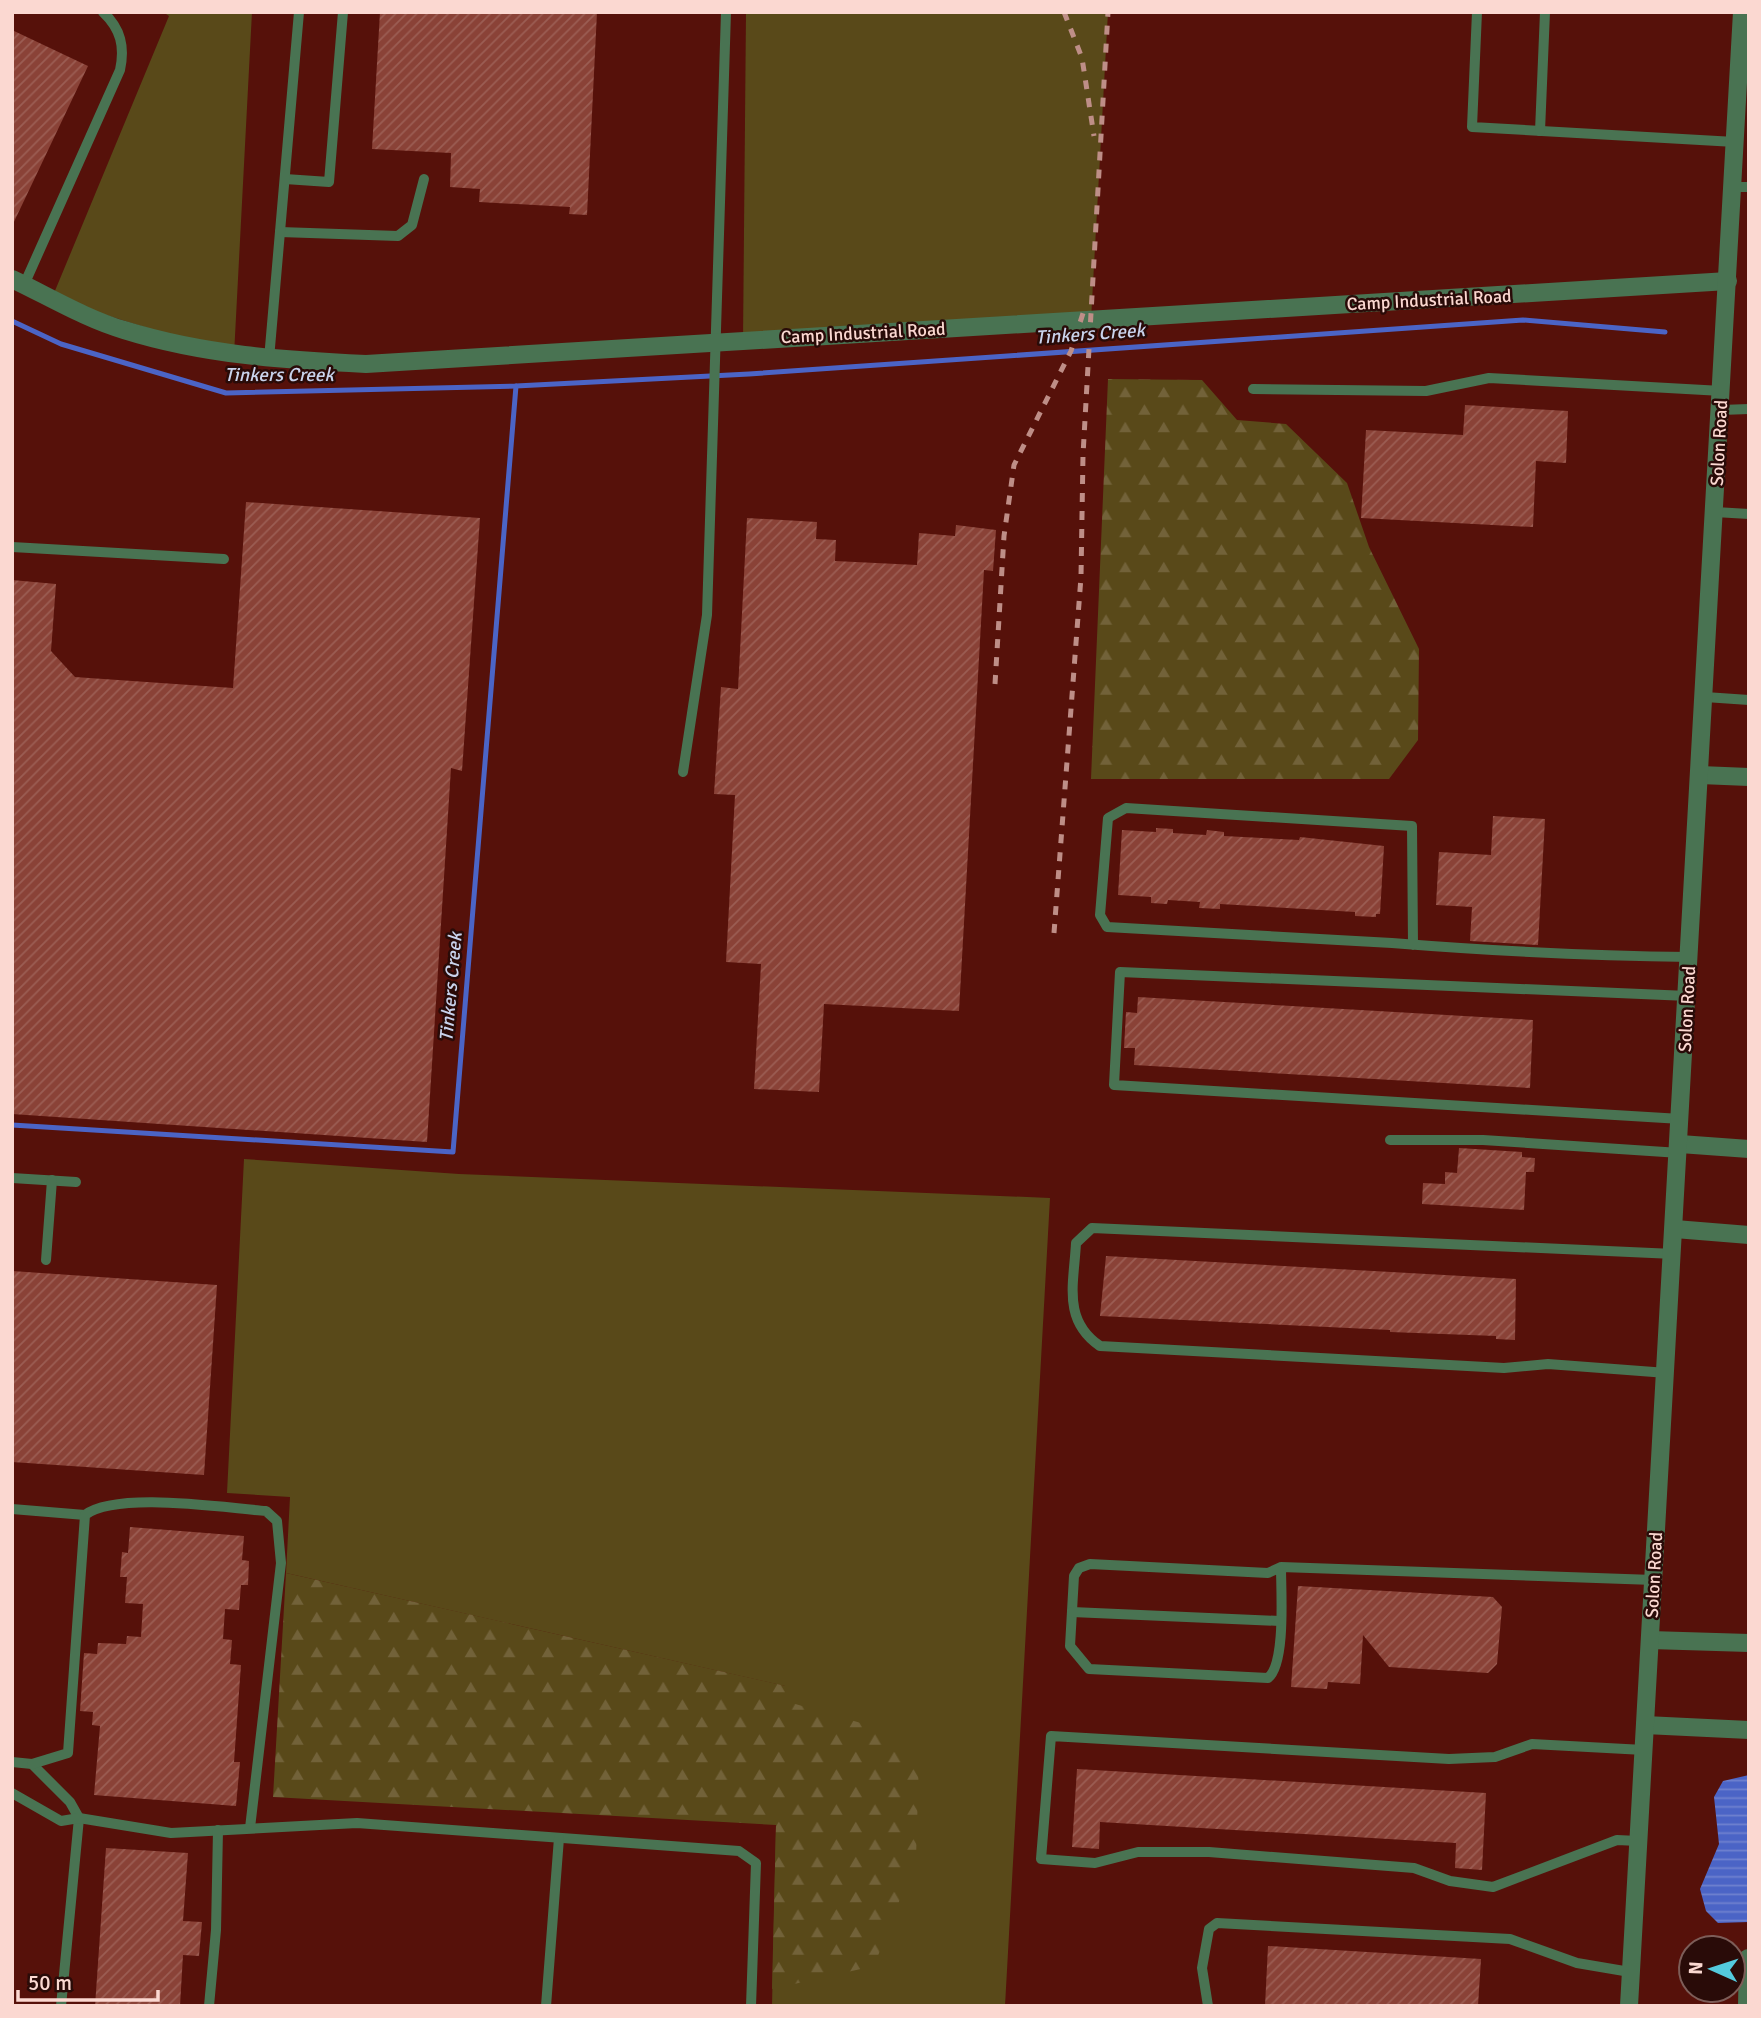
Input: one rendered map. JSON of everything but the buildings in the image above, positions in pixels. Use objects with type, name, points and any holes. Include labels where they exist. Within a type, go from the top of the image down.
[{"type":"street","name":"Solon Road","points":[[1629,2006],[1728,281],[1741,187],[1735,142],[1742,12]]},
{"type":"street","name":"Camp Industrial Road","points":[[18,282],[122,330],[215,352],[269,359],[366,364],[1728,281]]},
{"type":"street","points":[[1700,775],[1749,777]]},
{"type":"street","points":[[1680,1148],[1749,1149]]},
{"type":"street","points":[[1675,1229],[1749,1235]]},
{"type":"street","points":[[1650,1640],[1749,1643]]},
{"type":"street","points":[[1645,1725],[1749,1730]]},
{"type":"street","points":[[1747,2006],[1748,1958]]},
{"type":"lane","points":[[18,282],[120,71],[123,54],[121,37],[112,20],[103,12]]},
{"type":"lane","points":[[269,359],[299,12]]},
{"type":"lane","points":[[285,179],[329,182],[343,12]]},
{"type":"lane","points":[[683,772],[707,615],[726,12]]},
{"type":"lane","points":[[1477,12],[1472,127],[1735,142]]},
{"type":"lane","points":[[1540,131],[1545,12]]},
{"type":"lane","points":[[280,232],[398,236],[412,225],[424,179]]},
{"type":"lane","points":[[1253,389],[1426,391],[1489,378],[1722,391]]},
{"type":"lane","points":[[1721,410],[1749,410]]},
{"type":"lane","points":[[1715,512],[1749,514]]},
{"type":"lane","points":[[12,547],[224,559]]},
{"type":"lane","points":[[1705,697],[1749,700]]},
{"type":"lane","points":[[1413,945],[1412,825],[1126,808],[1108,818],[1100,915],[1107,928],[1413,945],[1534,955],[1690,957]]},
{"type":"lane","points":[[1681,1119],[1114,1085],[1118,997],[1120,972],[1688,996]]},
{"type":"lane","points":[[1390,1140],[1483,1140],[1680,1148]]},
{"type":"lane","points":[[12,1178],[76,1182]]},
{"type":"lane","points":[[46,1260],[52,1180]]},
{"type":"lane","points":[[1667,1373],[1548,1364],[1504,1368],[1100,1346],[1082,1334],[1073,1310],[1076,1243],[1092,1227],[1674,1254]]},
{"type":"lane","points":[[12,1509],[85,1515],[96,1507],[143,1502],[266,1511],[278,1521],[281,1563],[250,1828]]},
{"type":"lane","points":[[12,1762],[32,1764],[68,1753],[85,1515]]},
{"type":"lane","points":[[1282,1567],[1278,1666],[1274,1674],[1261,1679],[1089,1669],[1070,1646],[1074,1576],[1084,1565],[1268,1573],[1282,1567],[1654,1580]]},
{"type":"lane","points":[[1072,1612],[1280,1621]]},
{"type":"lane","points":[[1638,1841],[1617,1840],[1493,1887],[1450,1881],[1414,1868],[1209,1852],[1138,1852],[1095,1863],[1041,1859],[1051,1736],[1449,1759],[1495,1757],[1532,1744],[1644,1750]]},
{"type":"lane","points":[[32,1764],[70,1802],[79,1818],[61,2006]]},
{"type":"lane","points":[[12,1793],[61,1821],[79,1818],[171,1833],[357,1823],[739,1851],[756,1863],[751,2006]]},
{"type":"lane","points":[[209,2006],[216,1930],[218,1830]]},
{"type":"lane","points":[[545,2006],[559,1838]]},
{"type":"lane","points":[[1208,2006],[1202,1968],[1209,1929],[1217,1923],[1510,1939],[1577,1964],[1630,1972]]},
{"type":"green space","points":[[163,12],[252,12],[234,355],[52,298],[169,16]]},
{"type":"green space","points":[[746,12],[1108,12],[1091,320],[743,341]]},
{"type":"green space","points":[[1108,379],[1202,380],[1237,420],[1286,424],[1347,483],[1369,547],[1419,649],[1418,740],[1389,779],[1091,779]]},
{"type":"green space","points":[[244,1159],[459,1174],[1050,1198],[1005,2006],[772,2006],[776,1825],[785,1686],[286,1573],[290,1497],[227,1493]]},
{"type":"green space","points":[[286,1573],[786,1686],[785,1701],[885,1730],[919,1758],[916,1858],[874,1966],[772,1989],[776,1825],[273,1797]]},
{"type":"water","points":[[1749,1775],[1749,1922],[1718,1923],[1706,1911],[1700,1889],[1719,1844],[1714,1797],[1723,1781]]},
{"type":"waterway","name":"Tinkers Creek","points":[[12,321],[61,344],[226,393],[516,386],[749,374],[1523,320],[1665,332]]},
{"type":"waterway","name":"Tinkers Creek","points":[[12,1125],[453,1152],[516,386]]},
{"type":"railway","points":[[1064,12],[1082,58],[1094,136]]},
{"type":"railway","points":[[1054,933],[1081,577],[1083,455],[1108,12]]},
{"type":"railway","points":[[995,684],[1004,536],[1014,465],[1071,351],[1085,307]]}]
